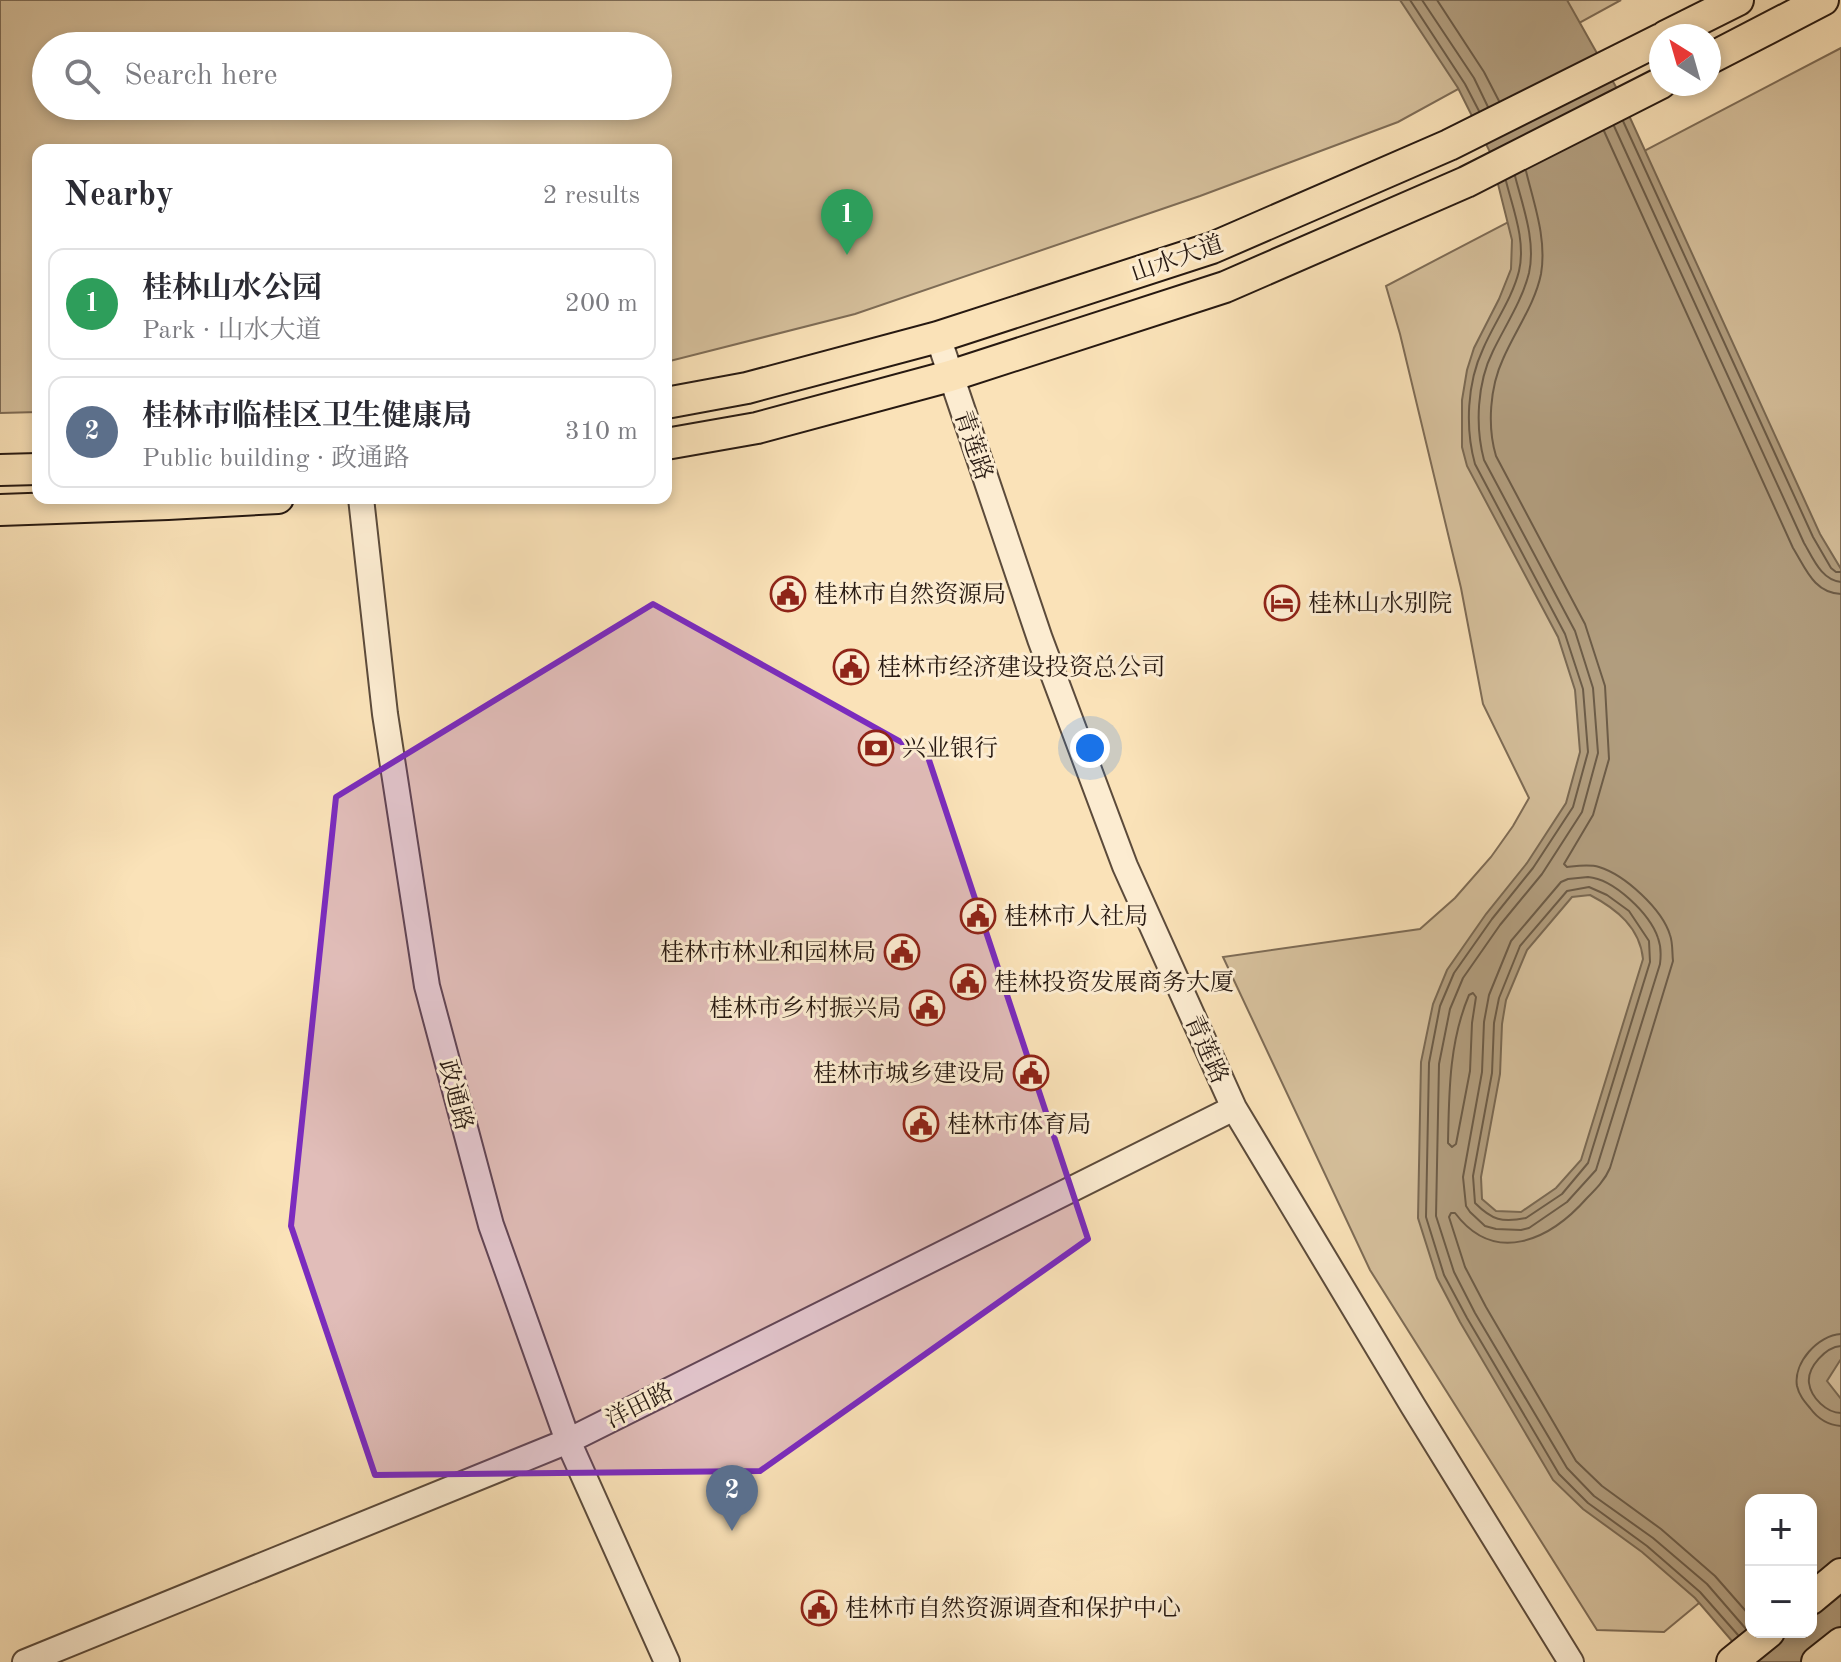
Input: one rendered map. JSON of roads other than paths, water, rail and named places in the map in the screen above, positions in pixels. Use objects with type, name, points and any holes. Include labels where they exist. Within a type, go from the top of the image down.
[{"type":"main road","name":"山水大道","points":[[1690,24],[1738,0]]},
{"type":"main road","points":[[1721,53],[1823,0]]},
{"type":"main road","name":"山水大道","points":[[672,402],[747,388],[938,337],[1212,248],[1449,145],[1649,45]]},
{"type":"main road","name":"山水大道","points":[[672,443],[757,428],[950,376],[1225,287],[1466,182],[1649,89]]},
{"type":"main road","points":[[0,470],[32,469]]},
{"type":"main road","points":[[0,510],[168,504]]},
{"type":"main road","points":[[1817,1594],[1841,1574]]},
{"type":"main road","points":[[1732,1662],[1762,1638]]},
{"type":"main road","points":[[1817,1662],[1841,1643]]},
{"type":"street","name":"青莲路","points":[[938,337],[1040,639],[1125,866],[1234,1108],[1571,1662]]},
{"type":"street","name":"政通路","points":[[362,504],[385,714],[427,986],[491,1225],[568,1441],[667,1662]]},
{"type":"street","name":"洋田路","points":[[25,1662],[568,1441],[1234,1108]]},
{"type":"water","points":[[1400,0],[1567,0],[1616,87],[1820,534],[1841,569],[1841,1359],[1827,1381],[1841,1399],[1841,1662],[1750,1662],[1695,1598],[1642,1552],[1583,1509],[1553,1480],[1437,1278],[1418,1218],[1421,1062],[1433,1004],[1447,970],[1527,863],[1566,803],[1580,752],[1575,690],[1558,637],[1467,466],[1462,447],[1462,400],[1467,370],[1511,269],[1512,240],[1490,152],[1458,88]],"holes":[[[1590,895],[1609,907],[1632,929],[1643,959],[1581,1160],[1556,1188],[1521,1212],[1496,1211],[1482,1199],[1481,1177],[1500,1074],[1506,1000],[1527,950],[1572,897]]]},
{"type":"place","name":"桂林山水公园","points":[[847,255]]},
{"type":"place","name":"桂林市自然资源局","points":[[788,594]]},
{"type":"place","name":"桂林山水别院","points":[[1282,603]]},
{"type":"place","name":"桂林市经济建设投资总公司","points":[[851,667]]},
{"type":"place","name":"兴业银行","points":[[876,748]]},
{"type":"place","name":"桂林市人社局","points":[[978,916]]},
{"type":"place","name":"桂林市林业和园林局","points":[[902,952]]},
{"type":"place","name":"桂林投资发展商务大厦","points":[[968,982]]},
{"type":"place","name":"桂林市乡村振兴局","points":[[927,1008]]},
{"type":"place","name":"桂林市城乡建设局","points":[[1031,1073]]},
{"type":"place","name":"桂林市体育局","points":[[921,1124]]},
{"type":"place","name":"桂林市临桂区卫生健康局","points":[[732,1531]]},
{"type":"place","name":"桂林市自然资源调查和保护中心","points":[[819,1608]]}]
